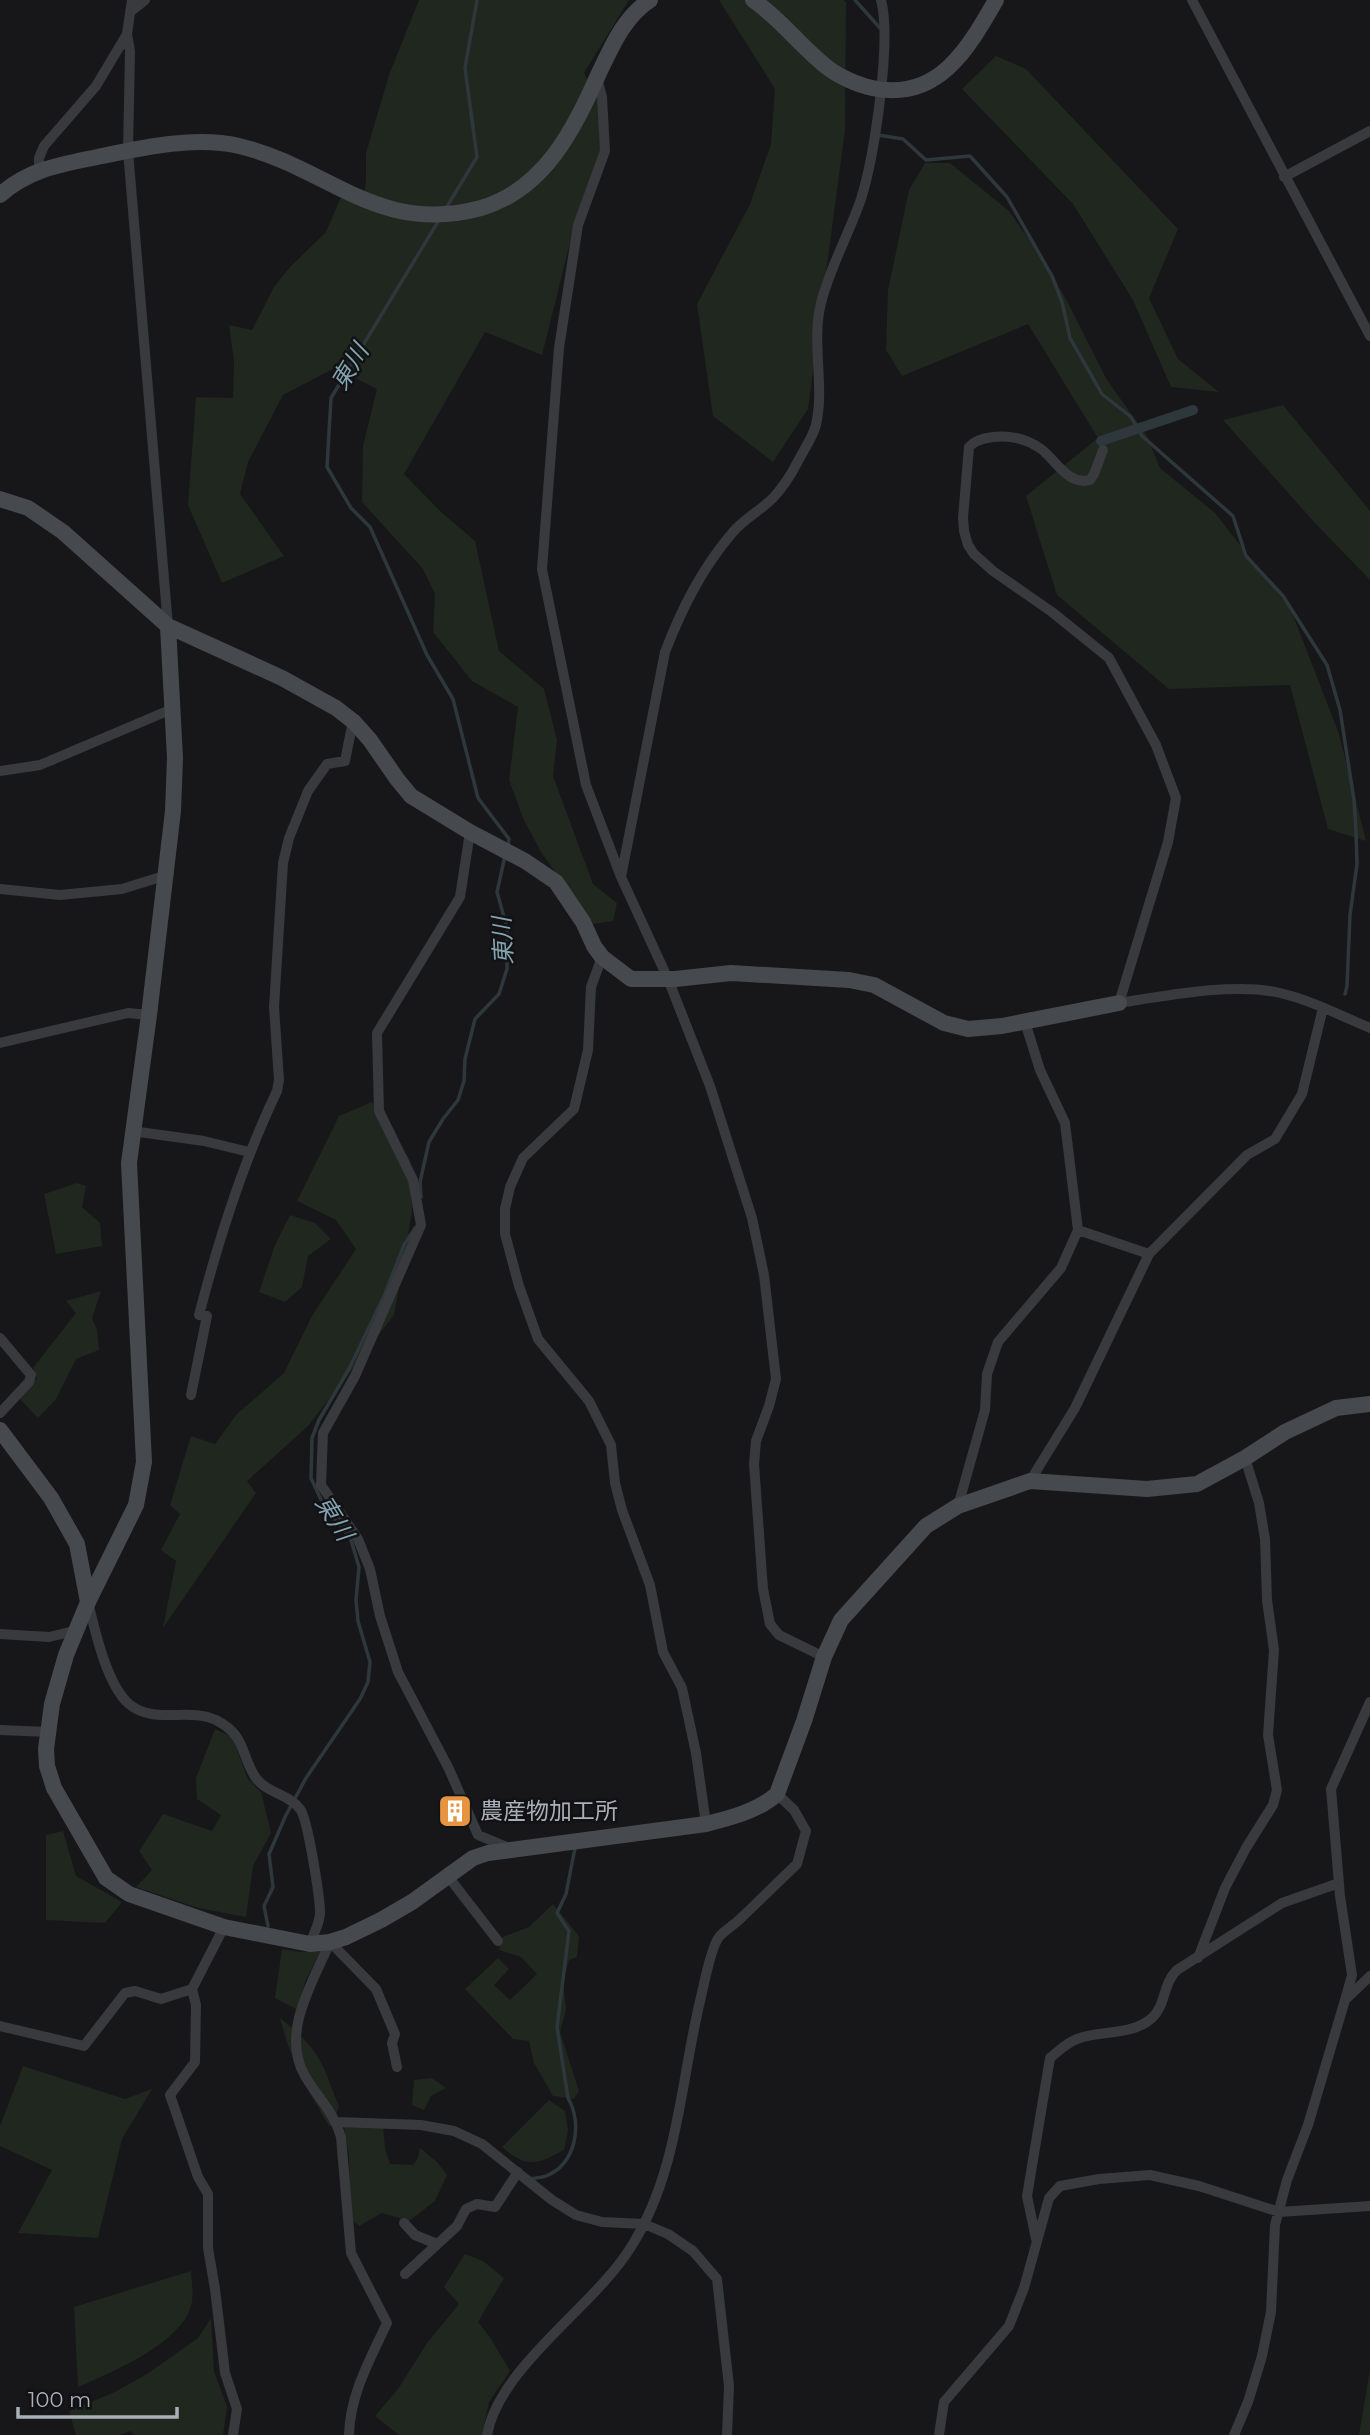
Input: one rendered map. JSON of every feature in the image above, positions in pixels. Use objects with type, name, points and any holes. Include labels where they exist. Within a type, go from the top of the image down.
[{"type":"street","points":[[132,0],[127,34],[130,51],[128,150],[168,626],[175,758],[167,875],[129,1163],[144,1462],[136,1505],[88,1601],[62,1668],[52,1704],[47,1766],[54,1788],[106,1878],[129,1895],[224,1927],[310,1944],[330,1942],[346,1937],[412,1902],[473,1858],[511,1849],[706,1825],[754,1808],[768,1802],[777,1794],[824,1657],[841,1620],[926,1526],[957,1506],[1030,1481],[1147,1489],[1197,1484],[1285,1432],[1336,1408],[1370,1404]]},
{"type":"street","points":[[130,12],[145,0]]},
{"type":"street","points":[[0,195],[39,169],[128,150],[185,143],[216,143],[241,146],[259,152],[354,197],[389,210],[422,214],[481,207],[531,180],[556,155],[569,136],[620,31],[650,0]]},
{"type":"street","points":[[753,0],[774,15],[829,69],[863,86],[890,92],[913,88],[935,79],[949,68],[971,43],[996,0]]},
{"type":"street","points":[[621,877],[665,652],[678,617],[700,576],[734,531],[773,498],[796,466],[816,426],[816,326],[821,302],[840,246],[861,199],[874,141],[885,42],[881,0]]},
{"type":"street","points":[[1192,0],[1370,336]]},
{"type":"street","points":[[39,169],[39,158],[44,146],[96,86],[127,34]]},
{"type":"street","points":[[597,78],[602,97],[604,151],[578,225],[559,348],[542,569],[586,785],[621,877],[668,979],[710,1086],[752,1218],[764,1275],[776,1378],[756,1441],[754,1464],[763,1588],[770,1624],[779,1635],[824,1657]]},
{"type":"street","points":[[1284,177],[1370,131]]},
{"type":"street","points":[[1103,450],[1090,480],[1080,481],[1063,472],[1041,449],[1017,437],[991,437],[972,443],[969,447],[963,517],[964,531],[974,554],[1109,658],[1156,746],[1176,798],[1168,842],[1119,1003]]},
{"type":"street","points":[[0,499],[28,508],[63,532],[168,626],[282,678],[336,708],[370,740],[411,796],[470,832],[526,861],[556,882],[583,922],[602,957],[631,979],[668,979],[732,973],[849,980],[874,985],[944,1023],[968,1029],[1025,1022],[1180,993],[1256,989],[1280,993],[1370,1028]]},
{"type":"street","points":[[0,771],[40,765],[172,709]]},
{"type":"street","points":[[191,1395],[208,1317],[199,1315],[249,1152],[277,1091],[279,1080],[274,1007],[283,863],[289,838],[308,791],[322,768],[327,764],[345,761],[353,722]]},
{"type":"street","points":[[470,832],[460,897],[377,1033],[379,1111],[413,1180],[421,1225],[355,1376],[323,1433],[321,1485],[358,1539],[370,1569],[380,1616],[398,1672],[449,1769],[478,1835],[511,1849]]},
{"type":"street","points":[[0,889],[60,895],[122,889],[167,875]]},
{"type":"street","points":[[602,957],[592,987],[588,1050],[574,1109],[523,1158],[505,1209],[505,1234],[519,1286],[538,1339],[589,1401],[611,1445],[615,1483],[622,1510],[650,1585],[663,1652],[682,1688],[696,1753],[706,1825]]},
{"type":"street","points":[[1030,1481],[1075,1408],[1149,1254],[1247,1155],[1275,1139],[1303,1094],[1323,1009]]},
{"type":"street","points":[[0,1043],[128,1013],[149,1016]]},
{"type":"street","points":[[957,1506],[985,1410],[988,1374],[998,1342],[1061,1268],[1078,1230],[1065,1123],[1040,1070],[1025,1022]]},
{"type":"street","points":[[132,1131],[204,1141],[249,1152]]},
{"type":"street","points":[[1078,1230],[1149,1254]]},
{"type":"street","points":[[0,1338],[31,1375],[29,1382],[0,1413]]},
{"type":"street","points":[[0,1430],[51,1498],[77,1544],[96,1637],[116,1691],[131,1706],[149,1715],[186,1714],[215,1719],[236,1733],[254,1777],[301,1809],[307,1828],[320,1915],[310,1944]]},
{"type":"street","points":[[1198,1958],[1225,1888],[1273,1805],[1277,1790],[1268,1735],[1274,1650],[1267,1600],[1265,1539],[1259,1503],[1244,1458]]},
{"type":"street","points":[[0,1634],[49,1637],[78,1630]]},
{"type":"street","points":[[1234,2435],[1248,2402],[1262,2356],[1271,2312],[1275,2225],[1352,1975],[1339,1883],[1331,1788],[1370,1702]]},
{"type":"street","points":[[0,1730],[48,1732]]},
{"type":"street","points":[[487,2435],[495,2406],[511,2383],[592,2295],[630,2249],[653,2207],[678,2122],[692,2030],[719,1937],[797,1864],[803,1848],[806,1830],[793,1810],[777,1794]]},
{"type":"street","points":[[447,1875],[498,1941]]},
{"type":"street","points":[[1037,2245],[1027,2196],[1050,2058],[1067,2043],[1079,2038],[1134,2027],[1152,2017],[1165,1995],[1168,1979],[1177,1970],[1282,1903],[1339,1883]]},
{"type":"street","points":[[224,1927],[192,1989],[196,2005],[195,2062],[170,2095],[198,2177],[208,2194],[208,2248],[225,2373],[237,2409],[233,2435]]},
{"type":"street","points":[[330,1942],[376,1989],[395,2035],[392,2043],[397,2067]]},
{"type":"street","points":[[330,1942],[303,2007],[295,2037],[296,2052],[304,2075],[337,2122],[341,2137],[351,2253],[387,2323],[354,2396],[347,2435]]},
{"type":"street","points":[[1345,2000],[1370,1976]]},
{"type":"street","points":[[0,2026],[84,2046],[125,1993],[135,1991],[161,1999],[192,1989]]},
{"type":"street","points":[[337,2122],[421,2124],[454,2131],[482,2144],[552,2200],[576,2215],[602,2222],[644,2224],[668,2234],[693,2251],[718,2280],[729,2386],[726,2435]]},
{"type":"street","points":[[405,2274],[457,2226],[466,2209],[477,2203],[495,2207],[518,2172]]},
{"type":"street","points":[[939,2435],[944,2402],[1009,2326],[1037,2245],[1049,2198],[1060,2186],[1099,2179],[1150,2175],[1199,2186],[1279,2212],[1370,2207]]},
{"type":"street","points":[[404,2223],[415,2235],[437,2244]]},
{"type":"shaded area","points":[[419,0],[629,0],[584,73],[601,105],[602,150],[575,223],[542,355],[485,332],[404,474],[440,511],[475,541],[499,651],[544,689],[557,740],[553,776],[593,884],[617,903],[613,921],[592,924],[541,852],[523,818],[509,780],[518,707],[472,681],[433,632],[435,594],[423,569],[362,502],[363,446],[377,389],[335,368],[283,395],[248,462],[240,494],[284,556],[222,583],[188,505],[196,397],[233,398],[234,361],[229,325],[252,330],[274,287],[290,267],[326,232],[341,197],[388,216],[389,211],[364,195],[366,153],[389,75]]},
{"type":"shaded area","points":[[719,0],[846,2],[845,130],[808,409],[773,462],[713,416],[697,304],[750,204],[771,144],[775,89]]},
{"type":"shaded area","points":[[996,56],[1026,69],[1178,229],[1149,298],[1178,359],[1219,392],[1171,387],[1133,300],[1073,204],[962,89]]},
{"type":"shaded area","points":[[925,163],[950,163],[1009,211],[1066,299],[1107,380],[1147,436],[1160,468],[1215,513],[1291,610],[1339,734],[1366,841],[1328,829],[1290,685],[1169,689],[1057,595],[1026,496],[1098,438],[1028,324],[902,376],[886,350],[888,290],[909,190]]},
{"type":"shaded area","points":[[1283,405],[1370,511],[1370,580],[1223,420]]},
{"type":"shaded area","points":[[372,1102],[410,1160],[412,1213],[394,1315],[308,1426],[247,1481],[256,1493],[163,1628],[176,1561],[161,1550],[180,1514],[170,1505],[191,1436],[215,1444],[237,1414],[284,1373],[313,1314],[356,1249],[336,1220],[297,1201],[339,1116]]},
{"type":"shaded area","points":[[77,1183],[86,1186],[82,1207],[100,1223],[102,1246],[56,1254],[44,1194]]},
{"type":"shaded area","points":[[290,1215],[315,1223],[331,1239],[308,1256],[302,1287],[285,1302],[259,1292],[275,1245]]},
{"type":"shaded area","points":[[101,1291],[92,1318],[97,1330],[99,1350],[76,1359],[56,1399],[38,1418],[20,1399],[37,1378],[33,1368],[76,1313],[66,1301]]},
{"type":"shaded area","points":[[215,1729],[232,1737],[248,1779],[261,1792],[271,1833],[253,1866],[246,1917],[198,1908],[136,1887],[152,1870],[139,1851],[163,1814],[212,1831],[221,1815],[197,1799],[196,1778]]},
{"type":"shaded area","points":[[63,1831],[76,1876],[122,1902],[105,1923],[46,1920],[46,1835]]},
{"type":"shaded area","points":[[553,1904],[579,1936],[577,1957],[569,1960],[563,1982],[566,2009],[560,2032],[579,2091],[574,2099],[553,2096],[534,2063],[529,2041],[513,2039],[465,1989],[498,1958],[509,1969],[494,1985],[510,2000],[537,1974],[521,1957],[499,1950],[503,1937],[529,1927]]},
{"type":"shaded area","points":[[282,1949],[301,1952],[321,1950],[305,1982],[298,2010],[275,1998]]},
{"type":"shaded area","points":[[280,2018],[311,2048],[323,2067],[339,2107],[330,2127],[300,2075]]},
{"type":"shaded area","points":[[23,2066],[125,2099],[152,2089],[122,2139],[98,2238],[18,2233],[52,2170],[0,2146],[0,2126]]},
{"type":"shaded area","points":[[432,2078],[446,2088],[431,2096],[424,2110],[412,2105],[414,2080]]},
{"type":"shaded area","points":[[549,2100],[565,2111],[568,2130],[564,2150],[546,2159],[532,2162],[510,2154],[502,2147]]},
{"type":"shaded area","points":[[383,2124],[385,2148],[390,2164],[413,2165],[420,2148],[437,2162],[447,2175],[435,2201],[409,2221],[382,2213],[359,2226],[350,2218],[349,2156],[344,2127]]},
{"type":"shaded area","points":[[465,2254],[483,2261],[504,2278],[478,2322],[510,2371],[489,2402],[482,2435],[399,2435],[375,2416],[398,2389],[427,2343],[459,2304],[444,2287]]},
{"type":"shaded area","points":[[191,2271],[192,2304],[180,2326],[139,2358],[78,2387],[74,2307]]},
{"type":"shaded area","points":[[211,2318],[214,2371],[227,2407],[223,2435],[134,2435],[130,2431],[120,2435],[76,2435],[69,2411],[115,2392],[147,2374],[198,2338]]},
{"type":"shaded area","points":[[1370,2369],[1370,2435],[1359,2435]]},
{"type":"waterway","name":"東川","points":[[446,208],[477,157],[465,68],[477,0]]},
{"type":"waterway","points":[[855,0],[880,28]]},
{"type":"waterway","points":[[878,135],[903,139],[926,160],[970,156],[1007,197],[1052,276],[1062,302],[1070,338],[1102,394],[1131,417],[1142,436],[1233,516],[1246,556],[1283,596],[1327,665],[1340,710],[1356,831],[1357,864],[1350,915],[1345,994]]},
{"type":"waterway","name":"東川","points":[[439,220],[331,398],[327,467],[351,508],[370,527],[427,655],[453,699],[478,798],[509,839],[508,845]]},
{"type":"waterway","points":[[1101,441],[1193,410]]},
{"type":"waterway","name":"東川","points":[[421,1197],[420,1182],[429,1142],[458,1100],[475,1019],[499,994],[507,969],[507,928],[497,892],[505,856]]},
{"type":"waterway","name":"東川","points":[[268,1926],[264,1906],[273,1887],[269,1854],[306,1778],[360,1699],[368,1682],[370,1662],[358,1621],[356,1600],[359,1567],[351,1540],[323,1504],[311,1478],[312,1438],[319,1420],[349,1369],[385,1294],[404,1245],[415,1228]]},
{"type":"waterway","points":[[529,2179],[546,2176],[564,2162],[570,2153],[576,2131],[557,2027],[569,1931],[557,1913],[566,1894],[575,1848]]},
{"type":"place","name":"農産物加工所","points":[[455,1811]]}]
